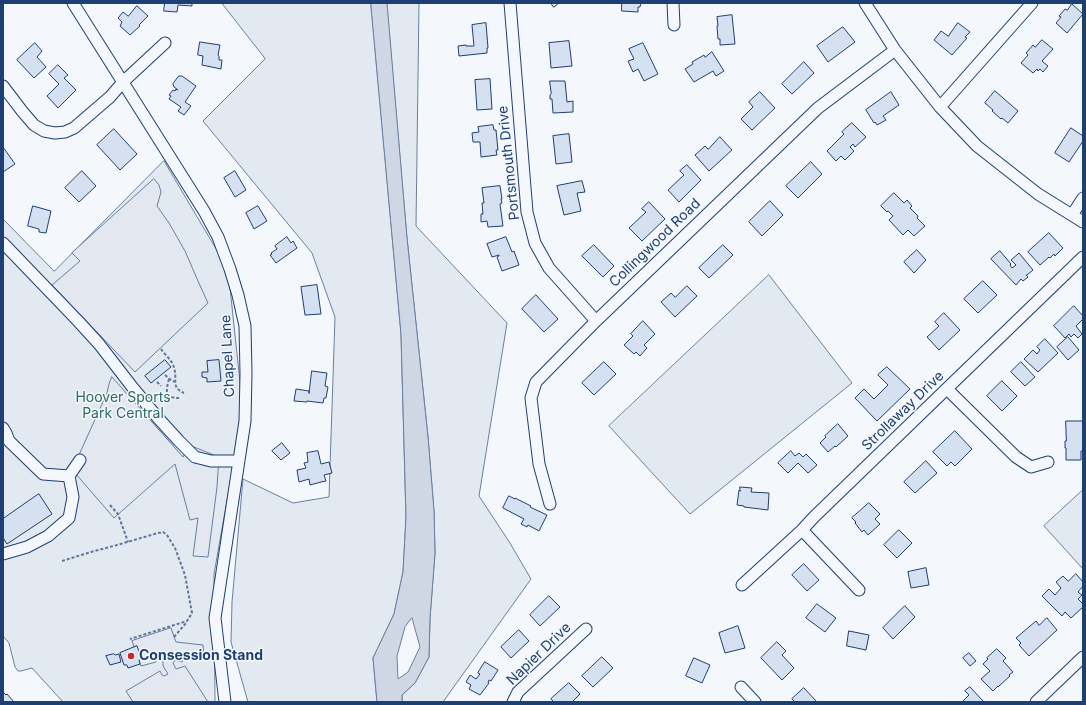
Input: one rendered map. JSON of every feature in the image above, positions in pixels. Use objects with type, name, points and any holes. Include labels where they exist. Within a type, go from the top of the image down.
[{"type":"street","name":"Chapel Lane","points":[[73,3],[218,237],[238,295],[245,326],[245,421],[215,618],[225,702]]},
{"type":"street","name":"Portsmouth Drive","points":[[510,3],[526,212],[535,243],[549,268],[596,321]]},
{"type":"street","points":[[673,3],[674,25]]},
{"type":"street","points":[[865,3],[895,50],[940,107],[977,146],[1038,194],[1083,222]]},
{"type":"street","points":[[940,107],[1032,3]]},
{"type":"street","points":[[3,86],[34,125],[44,131],[55,133],[65,132],[74,128],[110,97],[123,82],[165,43]]},
{"type":"street","name":"Collingwood Road","points":[[550,504],[539,464],[531,398],[536,382],[596,321],[818,108],[895,50]]},
{"type":"street","points":[[1072,215],[1083,198]]},
{"type":"street","points":[[3,243],[99,344],[158,418],[179,442],[195,457],[211,461],[239,461]]},
{"type":"street","name":"Strollaway Drive","points":[[742,585],[802,530],[1083,257]]},
{"type":"street","points":[[947,389],[1016,458],[1031,467],[1048,462]]},
{"type":"street","points":[[3,428],[9,441],[43,474],[69,476]]},
{"type":"street","points":[[3,554],[27,547],[48,536],[69,518],[73,497],[69,476],[80,460]]},
{"type":"street","points":[[802,530],[859,590]]},
{"type":"street","name":"Napier Drive","points":[[513,702],[518,692],[586,629]]},
{"type":"street","points":[[1036,702],[1083,657]]},
{"type":"street","points":[[741,687],[755,702]]},
{"type":"path","points":[[161,349],[174,368],[176,387],[184,393]]},
{"type":"path","points":[[165,375],[175,382]]},
{"type":"path","points":[[169,379],[166,392],[173,398],[179,398]]},
{"type":"path","points":[[157,382],[161,386]]},
{"type":"path","points":[[110,505],[118,514],[128,542]]},
{"type":"path","points":[[62,561],[163,532],[167,535],[175,548],[185,575],[192,612],[187,621],[174,637]]},
{"type":"path","points":[[130,639],[187,621]]},
{"type":"green space","points":[[222,3],[371,3],[401,334],[406,517],[403,572],[394,614],[373,658],[377,702],[248,702],[231,642],[232,602],[243,479],[293,503],[329,497],[335,317],[312,253],[203,121],[265,59]]},
{"type":"green space","points":[[387,3],[419,3],[416,226],[507,323],[479,496],[510,543],[531,579],[443,702],[402,702],[402,695],[415,683],[429,657],[430,618],[435,553],[434,511],[428,437],[407,238]]},
{"type":"green space","name":"Hoover Sports Park Central","points":[[164,161],[228,269],[243,410],[214,574],[215,702],[63,702],[32,668],[18,671],[15,667],[9,643],[3,636],[3,219],[54,271]]},
{"type":"green space","points":[[769,275],[852,383],[690,514],[609,426]]},
{"type":"green space","points":[[1083,490],[1083,569],[1044,526]]},
{"type":"shaded area","points":[[371,3],[387,3],[407,238],[428,437],[434,511],[435,553],[430,618],[429,657],[415,683],[402,695],[402,702],[377,702],[373,658],[394,614],[403,572],[406,517],[401,334]],"holes":[[[412,618],[420,647],[408,672],[398,679],[397,656],[405,627]]]},
{"type":"shaded area","points":[[154,179],[159,185],[161,192],[157,206],[169,223],[185,251],[208,303],[135,372],[52,285],[80,261],[72,253]]},
{"type":"shaded area","points":[[112,377],[183,457],[189,445],[219,457],[217,487],[208,557],[193,556],[198,518],[190,520],[175,464],[114,518],[75,473],[84,465],[78,457],[107,393]]},
{"type":"shaded area","points":[[171,628],[176,642],[203,645],[204,658],[183,655],[182,662],[175,660],[173,663],[176,669],[185,666],[208,702],[133,702],[126,691],[160,671],[164,676],[168,674],[163,666],[163,657],[161,653],[157,652],[155,655],[156,662],[141,666],[132,641]]},
{"type":"building","points":[[165,3],[192,3],[192,6],[178,5],[177,12],[164,11]]},
{"type":"building","points":[[551,3],[559,3],[554,7]]},
{"type":"building","points":[[622,3],[641,3],[640,7],[638,7],[638,12],[622,11]]},
{"type":"building","points":[[1072,4],[1083,14],[1067,33],[1056,23],[1061,17],[1059,16]]},
{"type":"building","points":[[137,6],[148,16],[130,35],[120,26],[122,22],[118,18],[123,12],[128,16]]},
{"type":"building","points":[[732,15],[735,44],[720,45],[720,39],[718,39],[717,17]]},
{"type":"building","points":[[486,23],[487,53],[459,56],[458,46],[474,46],[472,25]]},
{"type":"building","points":[[958,23],[970,32],[965,37],[967,38],[952,55],[934,40],[941,31],[948,36]]},
{"type":"building","points":[[843,27],[855,42],[828,62],[817,46]]},
{"type":"building","points":[[1042,40],[1053,49],[1042,61],[1048,66],[1043,72],[1040,69],[1038,71],[1037,69],[1033,73],[1021,63],[1028,55],[1026,53],[1033,45],[1035,47]]},
{"type":"building","points":[[569,41],[572,66],[551,68],[549,43]]},
{"type":"building","points":[[200,42],[220,45],[218,55],[219,60],[222,60],[221,69],[202,65],[203,56],[198,55]]},
{"type":"building","points":[[35,43],[42,51],[37,57],[46,67],[34,78],[17,60]]},
{"type":"building","points":[[643,43],[658,74],[644,81],[638,69],[633,72],[628,61],[634,59],[629,49]]},
{"type":"building","points":[[712,52],[724,71],[716,76],[713,71],[694,82],[685,69],[693,64],[692,62],[704,55],[705,57]]},
{"type":"building","points":[[804,62],[814,73],[792,94],[782,84]]},
{"type":"building","points":[[58,65],[68,75],[64,78],[76,90],[58,108],[47,96],[59,84],[49,74]]},
{"type":"building","points":[[179,76],[182,76],[196,86],[185,102],[191,106],[184,115],[178,111],[181,107],[169,99],[171,96],[169,95],[173,90],[178,90],[173,84]]},
{"type":"building","points":[[490,79],[492,109],[477,110],[475,80]]},
{"type":"building","points":[[550,81],[565,81],[567,102],[573,101],[573,112],[553,113],[552,99],[550,99]]},
{"type":"building","points":[[995,91],[1018,111],[1008,123],[1002,118],[1001,119],[985,103]]},
{"type":"building","points":[[760,92],[775,108],[752,130],[741,119],[753,107],[749,102]]},
{"type":"building","points":[[891,92],[899,105],[883,116],[886,120],[877,125],[875,122],[874,123],[866,110]]},
{"type":"building","points":[[852,123],[866,137],[855,147],[853,144],[850,147],[854,151],[845,160],[841,156],[836,161],[827,151],[844,134],[842,132]]},
{"type":"building","points":[[493,125],[494,130],[496,130],[497,155],[481,157],[480,142],[473,142],[472,133],[479,132],[478,127]]},
{"type":"building","points":[[1071,128],[1083,136],[1083,141],[1069,162],[1055,153]]},
{"type":"building","points":[[114,129],[137,154],[120,170],[97,145]]},
{"type":"building","points":[[569,134],[572,162],[556,164],[553,136]]},
{"type":"building","points":[[720,137],[732,150],[709,171],[695,155],[705,146],[708,149]]},
{"type":"building","points":[[3,147],[15,164],[3,172]]},
{"type":"building","points":[[811,162],[822,174],[798,198],[786,186]]},
{"type":"building","points":[[687,165],[701,180],[679,202],[668,190],[684,175],[680,171]]},
{"type":"building","points":[[82,171],[96,186],[79,202],[65,188]]},
{"type":"building","points":[[235,171],[246,190],[235,197],[224,178]]},
{"type":"building","points":[[582,181],[585,192],[577,193],[581,211],[564,215],[557,186]]},
{"type":"building","points":[[500,186],[502,203],[500,204],[503,226],[488,227],[487,221],[481,222],[481,214],[483,214],[482,203],[484,203],[482,188]]},
{"type":"building","points":[[894,193],[904,203],[907,200],[912,206],[910,208],[925,226],[914,236],[908,230],[903,235],[889,220],[893,216],[881,206]]},
{"type":"building","points":[[770,201],[783,215],[762,236],[749,222]]},
{"type":"building","points":[[649,202],[665,219],[642,241],[629,228],[646,212],[642,209]]},
{"type":"building","points":[[33,206],[51,211],[46,233],[39,232],[39,229],[28,226]]},
{"type":"building","points":[[258,206],[267,221],[254,229],[246,213]]},
{"type":"building","points":[[1049,233],[1063,248],[1055,256],[1054,254],[1040,265],[1028,252]]},
{"type":"building","points":[[287,237],[291,243],[293,241],[297,248],[276,263],[270,255],[277,249],[275,246]]},
{"type":"building","points":[[506,237],[512,252],[514,251],[519,265],[502,271],[497,257],[499,255],[492,257],[487,244]]},
{"type":"building","points":[[594,245],[614,266],[603,277],[582,256]]},
{"type":"building","points":[[723,245],[733,255],[709,278],[699,268]]},
{"type":"building","points":[[917,250],[926,260],[914,273],[904,262]]},
{"type":"building","points":[[1000,251],[1011,264],[1010,265],[1012,268],[1016,265],[1011,260],[1019,253],[1033,270],[1026,275],[1028,277],[1023,281],[1021,279],[1016,285],[991,259]]},
{"type":"building","points":[[983,281],[997,295],[978,313],[964,299]]},
{"type":"building","points":[[317,285],[321,314],[305,315],[301,287]]},
{"type":"building","points":[[687,286],[697,296],[675,317],[661,302],[671,293],[675,297]]},
{"type":"building","points":[[536,295],[558,319],[544,332],[522,309]]},
{"type":"building","points":[[1074,306],[1083,316],[1083,319],[1076,326],[1082,334],[1078,338],[1074,334],[1071,337],[1069,334],[1065,338],[1054,326]]},
{"type":"building","points":[[944,313],[960,330],[939,350],[927,337],[939,326],[935,322]]},
{"type":"building","points":[[643,321],[655,334],[644,345],[647,348],[640,356],[636,352],[634,354],[624,345],[633,336],[631,334]]},
{"type":"building","points":[[1068,337],[1079,350],[1068,360],[1057,347]]},
{"type":"building","points":[[1045,339],[1058,353],[1038,372],[1024,359],[1033,350],[1037,354],[1040,350],[1037,347]]},
{"type":"building","points":[[165,360],[171,367],[151,383],[145,376]]},
{"type":"building","points":[[219,360],[221,381],[207,382],[207,378],[202,377],[202,372],[208,372],[207,361]]},
{"type":"building","points":[[604,362],[616,374],[594,395],[582,383]]},
{"type":"building","points":[[1021,362],[1035,377],[1025,386],[1011,372]]},
{"type":"building","points":[[887,367],[910,389],[877,421],[855,398],[864,389],[874,399],[888,385],[878,375]]},
{"type":"building","points":[[312,371],[327,373],[325,386],[328,387],[326,398],[324,398],[323,403],[294,401],[296,389],[309,391],[309,393]]},
{"type":"building","points":[[1002,381],[1017,396],[1002,411],[987,396]]},
{"type":"building","points":[[1066,421],[1083,421],[1083,451],[1081,451],[1081,460],[1066,460]]},
{"type":"building","points":[[838,424],[848,436],[828,452],[820,443]]},
{"type":"building","points":[[955,431],[972,449],[955,466],[951,462],[947,466],[933,452]]},
{"type":"building","points":[[282,443],[290,453],[281,460],[272,451]]},
{"type":"building","points":[[318,451],[321,464],[329,462],[332,473],[324,475],[326,481],[310,485],[309,479],[299,482],[297,470],[306,468],[304,463],[308,462],[307,453]]},
{"type":"building","points":[[791,451],[795,456],[799,453],[803,457],[806,454],[817,465],[808,473],[798,463],[788,473],[778,463]]},
{"type":"building","points":[[926,461],[937,473],[915,493],[904,482]]},
{"type":"building","points":[[740,487],[752,488],[751,492],[769,493],[768,510],[737,505]]},
{"type":"building","points":[[39,494],[52,514],[7,544],[3,538],[3,519]]},
{"type":"building","points":[[509,496],[547,515],[539,531],[528,525],[527,527],[521,524],[524,519],[503,508]]},
{"type":"building","points":[[869,503],[880,514],[875,519],[880,524],[868,535],[864,530],[862,532],[852,518]]},
{"type":"building","points":[[899,530],[912,543],[897,558],[884,545]]},
{"type":"building","points":[[804,564],[819,580],[807,591],[792,575]]},
{"type":"building","points":[[926,568],[929,585],[911,588],[908,572]]},
{"type":"building","points":[[1076,574],[1083,582],[1083,586],[1078,592],[1082,595],[1078,599],[1083,604],[1083,607],[1071,618],[1065,612],[1062,616],[1042,596],[1049,589],[1055,595],[1061,588],[1056,582],[1063,576],[1068,581]]},
{"type":"building","points":[[549,596],[560,607],[540,626],[530,615]]},
{"type":"building","points":[[817,604],[836,618],[825,632],[806,618]]},
{"type":"building","points":[[905,606],[915,617],[893,639],[883,628]]},
{"type":"building","points":[[1047,618],[1057,630],[1029,656],[1019,645],[1021,643],[1016,638],[1036,621],[1039,625]]},
{"type":"building","points":[[738,626],[745,648],[725,653],[719,633]]},
{"type":"building","points":[[519,630],[529,641],[511,658],[501,647]]},
{"type":"building","points":[[849,631],[869,635],[866,650],[847,646]]},
{"type":"building","points":[[777,642],[786,651],[782,655],[794,668],[782,680],[761,658]]},
{"type":"building","name":"Consession Stand","points":[[137,646],[142,659],[139,660],[140,664],[128,668],[127,665],[124,665],[120,653]]},
{"type":"building","points":[[997,649],[1006,658],[1003,661],[1013,672],[993,691],[981,679],[990,671],[983,664]]},
{"type":"building","points":[[969,653],[976,661],[970,666],[963,658]]},
{"type":"building","points":[[119,654],[121,662],[110,665],[106,656]]},
{"type":"building","points":[[602,657],[613,668],[593,687],[582,676]]},
{"type":"building","points":[[694,658],[710,665],[702,683],[686,676]]},
{"type":"building","points":[[485,662],[498,670],[491,681],[489,680],[489,683],[480,695],[469,689],[471,685],[466,682],[470,675],[476,679]]},
{"type":"building","points":[[569,683],[580,694],[572,702],[554,702],[551,699]]},
{"type":"building","points":[[970,687],[984,702],[962,702],[969,695],[965,691]]},
{"type":"building","points":[[804,688],[817,702],[795,702],[792,699]]},
{"type":"building","points":[[3,692],[6,695],[7,694],[14,702],[3,702]]},
{"type":"place","name":"Consession Stand","points":[[131,656]]}]
